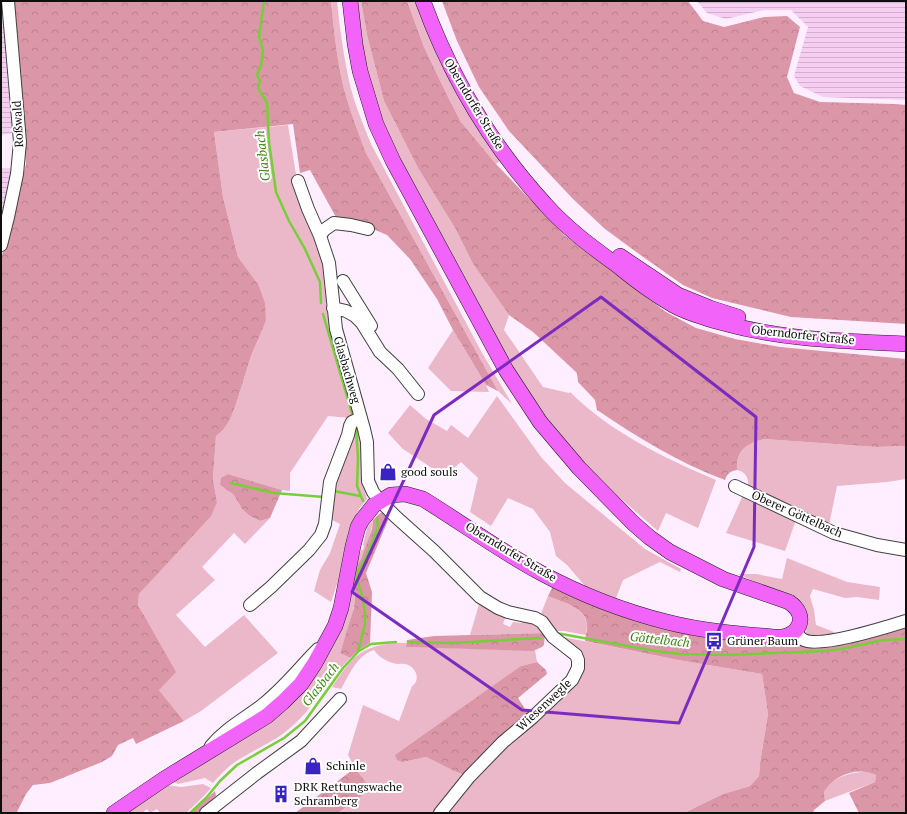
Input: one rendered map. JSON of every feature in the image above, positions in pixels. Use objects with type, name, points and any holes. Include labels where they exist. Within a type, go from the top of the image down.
[{"type":"main road","points":[[341,1],[352,73],[360,106],[377,148],[476,331],[519,406],[546,443],[595,495],[613,511],[633,523]]},
{"type":"main road","points":[[350,1],[360,71],[376,124],[393,161],[470,305],[506,370],[540,422],[579,468],[633,523],[649,537],[670,552],[723,580],[781,598],[793,604],[797,609],[800,618],[799,626],[795,632]]},
{"type":"main road","name":"Oberndorfer Straße","points":[[423,1],[445,56],[479,116],[510,162],[545,204],[571,230],[636,280],[674,306],[704,318],[744,329],[786,336],[906,344]]},
{"type":"main road","name":"Oberndorfer Straße","points":[[432,1],[442,27],[467,79],[482,106],[504,139],[523,165],[549,195],[577,222],[609,248],[678,295],[736,317],[788,326],[843,332],[906,335]]},
{"type":"main road","name":"Oberndorfer Straße","points":[[114,813],[164,779],[267,716],[284,702],[301,684],[329,638],[340,608],[349,560],[358,527],[366,515],[380,500],[391,495],[410,494],[423,499],[541,573],[607,603],[637,614],[668,622],[737,634],[778,638],[790,636],[795,632]]},
{"type":"street","name":"Roßwald","points":[[1,245],[17,174],[20,142],[8,1]]},
{"type":"street","name":"Glasbachweg","points":[[298,181],[329,263],[336,329],[367,442],[368,481],[373,492],[380,500]]},
{"type":"street","points":[[320,236],[324,230],[334,223],[352,224],[368,229]]},
{"type":"street","points":[[343,282],[368,319],[377,340],[375,345]]},
{"type":"street","points":[[333,308],[346,311],[362,323],[380,352],[405,377],[418,394]]},
{"type":"street","points":[[250,605],[288,571],[309,550],[321,535],[325,524],[330,482],[350,426],[352,422],[361,418]]},
{"type":"street","name":"Oberer Göttelbach","points":[[735,486],[834,533],[877,546],[906,550]]},
{"type":"street","name":"Wiesenwegle","points":[[380,500],[480,597],[503,610],[535,618],[542,622],[553,637],[576,655],[578,660],[578,668],[572,680],[533,717],[503,742],[469,778],[440,813]]},
{"type":"street","points":[[795,632],[803,640],[809,642],[820,641],[855,635],[906,621]]},
{"type":"street","points":[[206,813],[300,741],[340,699]]},
{"type":"highlighted area","points":[[601,297],[756,417],[754,547],[679,723],[522,710],[352,592],[434,415]]},
{"type":"shaded area","points":[[1,1],[3,1],[7,75],[14,133],[1,135]]},
{"type":"shaded area","points":[[331,1],[337,1],[342,45],[351,89],[371,144],[481,351],[512,404],[498,391],[366,153],[344,89]]},
{"type":"shaded area","points":[[356,1],[361,1],[367,35],[384,101],[418,168],[455,228],[473,264],[509,315],[504,330],[543,387],[570,392],[602,420],[638,443],[677,463],[716,480],[698,528],[666,513],[658,531],[597,478],[537,408],[454,261],[387,134],[366,73]]},
{"type":"shaded area","points":[[407,1],[418,1],[501,160],[496,164],[461,122],[424,47]]},
{"type":"shaded area","points":[[697,1],[906,1],[906,100],[823,97],[800,86],[794,76],[808,27],[791,10],[764,10],[726,19],[707,13]]},
{"type":"shaded area","points":[[288,125],[299,193],[319,243],[327,276],[326,304],[357,415],[350,418],[328,416],[290,473],[290,491],[228,474],[220,485],[234,495],[242,509],[250,516],[260,521],[270,518],[245,544],[234,533],[202,567],[215,580],[176,615],[205,647],[244,615],[278,653],[201,711],[184,721],[159,690],[144,616],[138,605],[139,594],[173,556],[217,502],[213,479],[216,436],[223,430],[237,401],[251,356],[266,321],[258,284],[238,257],[223,197],[214,132]]},
{"type":"shaded area","points":[[1,168],[13,168],[1,221]]},
{"type":"shaded area","points":[[453,330],[489,392],[451,391],[428,368]]},
{"type":"shaded area","points":[[497,396],[541,457],[565,483],[645,549],[681,569],[680,572],[660,562],[623,580],[616,598],[586,587],[567,565],[556,556],[550,532],[533,509],[508,498],[491,526],[470,512],[478,478],[461,462],[444,476],[403,449],[388,433],[410,405],[426,419],[447,431],[451,425],[468,438]]},
{"type":"shaded area","points":[[358,424],[361,436],[363,463],[361,478],[367,499],[359,509],[349,530],[338,581],[331,602],[314,591],[320,570],[330,553],[340,524],[328,518],[332,483],[350,437]]},
{"type":"shaded area","points":[[764,439],[876,447],[906,446],[906,479],[837,486],[829,525],[748,486],[746,475],[737,470],[738,457],[748,445]]},
{"type":"shaded area","points":[[744,493],[797,517],[785,551],[726,533]]},
{"type":"shaded area","points":[[373,520],[367,545],[355,569],[361,550],[363,550],[367,528]]},
{"type":"shaded area","points":[[787,558],[847,582],[880,587],[879,600],[857,597],[845,598],[813,589],[810,596],[816,625],[834,632],[834,636],[811,637],[806,633],[807,617],[801,602],[738,574],[756,574],[782,579]]},
{"type":"shaded area","points":[[352,585],[355,600],[351,619],[340,653],[350,658],[299,720],[284,733],[231,765],[213,783],[205,778],[178,784],[172,781],[297,696]]},
{"type":"shaded area","points":[[548,596],[573,606],[583,615],[587,626],[586,635],[564,631],[552,631],[540,616]]},
{"type":"shaded area","points":[[480,601],[506,615],[503,624],[510,627],[513,622],[521,623],[528,619],[537,622],[545,633],[470,635]]},
{"type":"shaded area","points":[[557,636],[678,660],[762,674],[768,714],[759,776],[750,786],[723,794],[684,813],[442,813],[580,668]]},
{"type":"shaded area","points":[[395,643],[406,643],[407,647],[535,650],[537,662],[521,666],[403,762],[426,757],[467,776],[438,813],[338,813],[371,789],[355,768],[348,755],[363,705],[399,721],[417,676],[410,666],[388,661],[378,655],[374,650],[358,661],[341,689],[332,687],[351,661],[364,651],[372,647]]},
{"type":"shaded area","points":[[869,771],[876,775],[875,782],[825,801],[824,792],[828,786],[838,778],[849,774]]},
{"type":"shaded area","points":[[203,784],[211,788],[186,813],[160,813],[157,809],[150,813],[147,809],[142,813],[123,813],[167,785],[181,787]]},
{"type":"green space","points":[[14,1],[331,1],[344,89],[366,153],[498,391],[486,385],[453,330],[437,299],[410,259],[387,235],[359,223],[337,219],[310,170],[300,173],[293,124],[214,132],[223,197],[238,257],[258,284],[265,303],[266,321],[251,356],[230,419],[223,430],[216,436],[213,479],[217,502],[211,516],[139,594],[138,605],[176,672],[159,690],[184,721],[136,744],[133,738],[118,745],[112,756],[102,762],[50,783],[33,785],[26,794],[17,812],[18,813],[1,813],[1,259],[26,164]]},
{"type":"green space","points":[[361,1],[407,1],[424,47],[461,122],[496,164],[564,235],[666,312],[696,328],[735,339],[780,347],[906,359],[906,446],[876,447],[764,439],[752,443],[744,448],[738,457],[737,470],[729,473],[725,480],[675,458],[627,430],[597,410],[595,400],[578,382],[577,373],[533,332],[509,315],[473,264],[455,228],[418,168],[384,101],[367,35]]},
{"type":"green space","points":[[442,1],[688,1],[703,21],[724,27],[764,17],[787,16],[800,27],[787,77],[794,93],[820,102],[906,105],[906,324],[791,317],[712,298],[683,285],[605,229],[573,199],[509,131],[479,87],[457,41]]},
{"type":"green space","points":[[228,474],[282,490],[270,518],[260,521],[250,516],[242,509],[234,495],[220,485],[221,478]]},
{"type":"green space","points":[[383,512],[389,518],[366,573],[372,592],[370,643],[350,658],[340,653],[354,608],[355,595],[352,585],[355,569],[361,559],[372,529],[373,520]]},
{"type":"green space","points":[[553,586],[682,632],[715,640],[742,640],[764,643],[817,645],[906,626],[906,813],[859,813],[849,793],[875,782],[876,775],[862,771],[840,777],[828,786],[824,792],[825,801],[814,810],[813,813],[684,813],[723,794],[750,786],[759,776],[768,714],[762,674],[678,660],[585,641],[587,627],[586,619],[583,614],[573,606],[548,596]]},
{"type":"green space","points":[[545,633],[544,645],[533,651],[406,647],[407,640],[434,636]]},
{"type":"green space","points":[[537,662],[546,670],[547,674],[518,698],[530,717],[467,776],[426,757],[403,762],[397,760],[395,755],[521,666]]},
{"type":"green space","points":[[355,768],[371,789],[338,813],[295,813]]},
{"type":"green space","points":[[215,791],[216,796],[214,799],[197,813],[191,813]]},
{"type":"waterway","name":"Glasbach","points":[[264,1],[259,37],[263,50],[261,65],[257,75],[260,81],[258,88],[267,103],[269,142],[276,192],[320,282],[321,303]]},
{"type":"waterway","name":"Glasbach","points":[[323,314],[353,417]]},
{"type":"waterway","name":"Glasbach","points":[[356,426],[358,458],[357,486],[363,501]]},
{"type":"waterway","points":[[231,483],[274,493],[324,497]]},
{"type":"waterway","points":[[334,491],[360,496]]},
{"type":"waterway","name":"Glasbach","points":[[190,813],[237,765],[284,738],[305,721],[343,668],[358,652],[365,624],[365,614],[363,599],[357,579],[358,572],[367,555],[378,527],[377,519]]},
{"type":"waterway","name":"Göttelbach","points":[[556,633],[655,651],[680,654],[728,655],[824,651],[842,649],[883,640],[906,639]]},
{"type":"waterway","name":"Göttelbach","points":[[408,642],[452,643],[540,638]]},
{"type":"waterway","name":"Göttelbach","points":[[359,651],[371,644],[396,642]]},
{"type":"place","name":"good souls","points":[[388,472]]},
{"type":"place","name":"Grüner Baum","points":[[714,641]]},
{"type":"place","name":"Schinle","points":[[313,766]]},
{"type":"place","name":"DRK Rettungswache Schramberg","points":[[281,794]]}]
